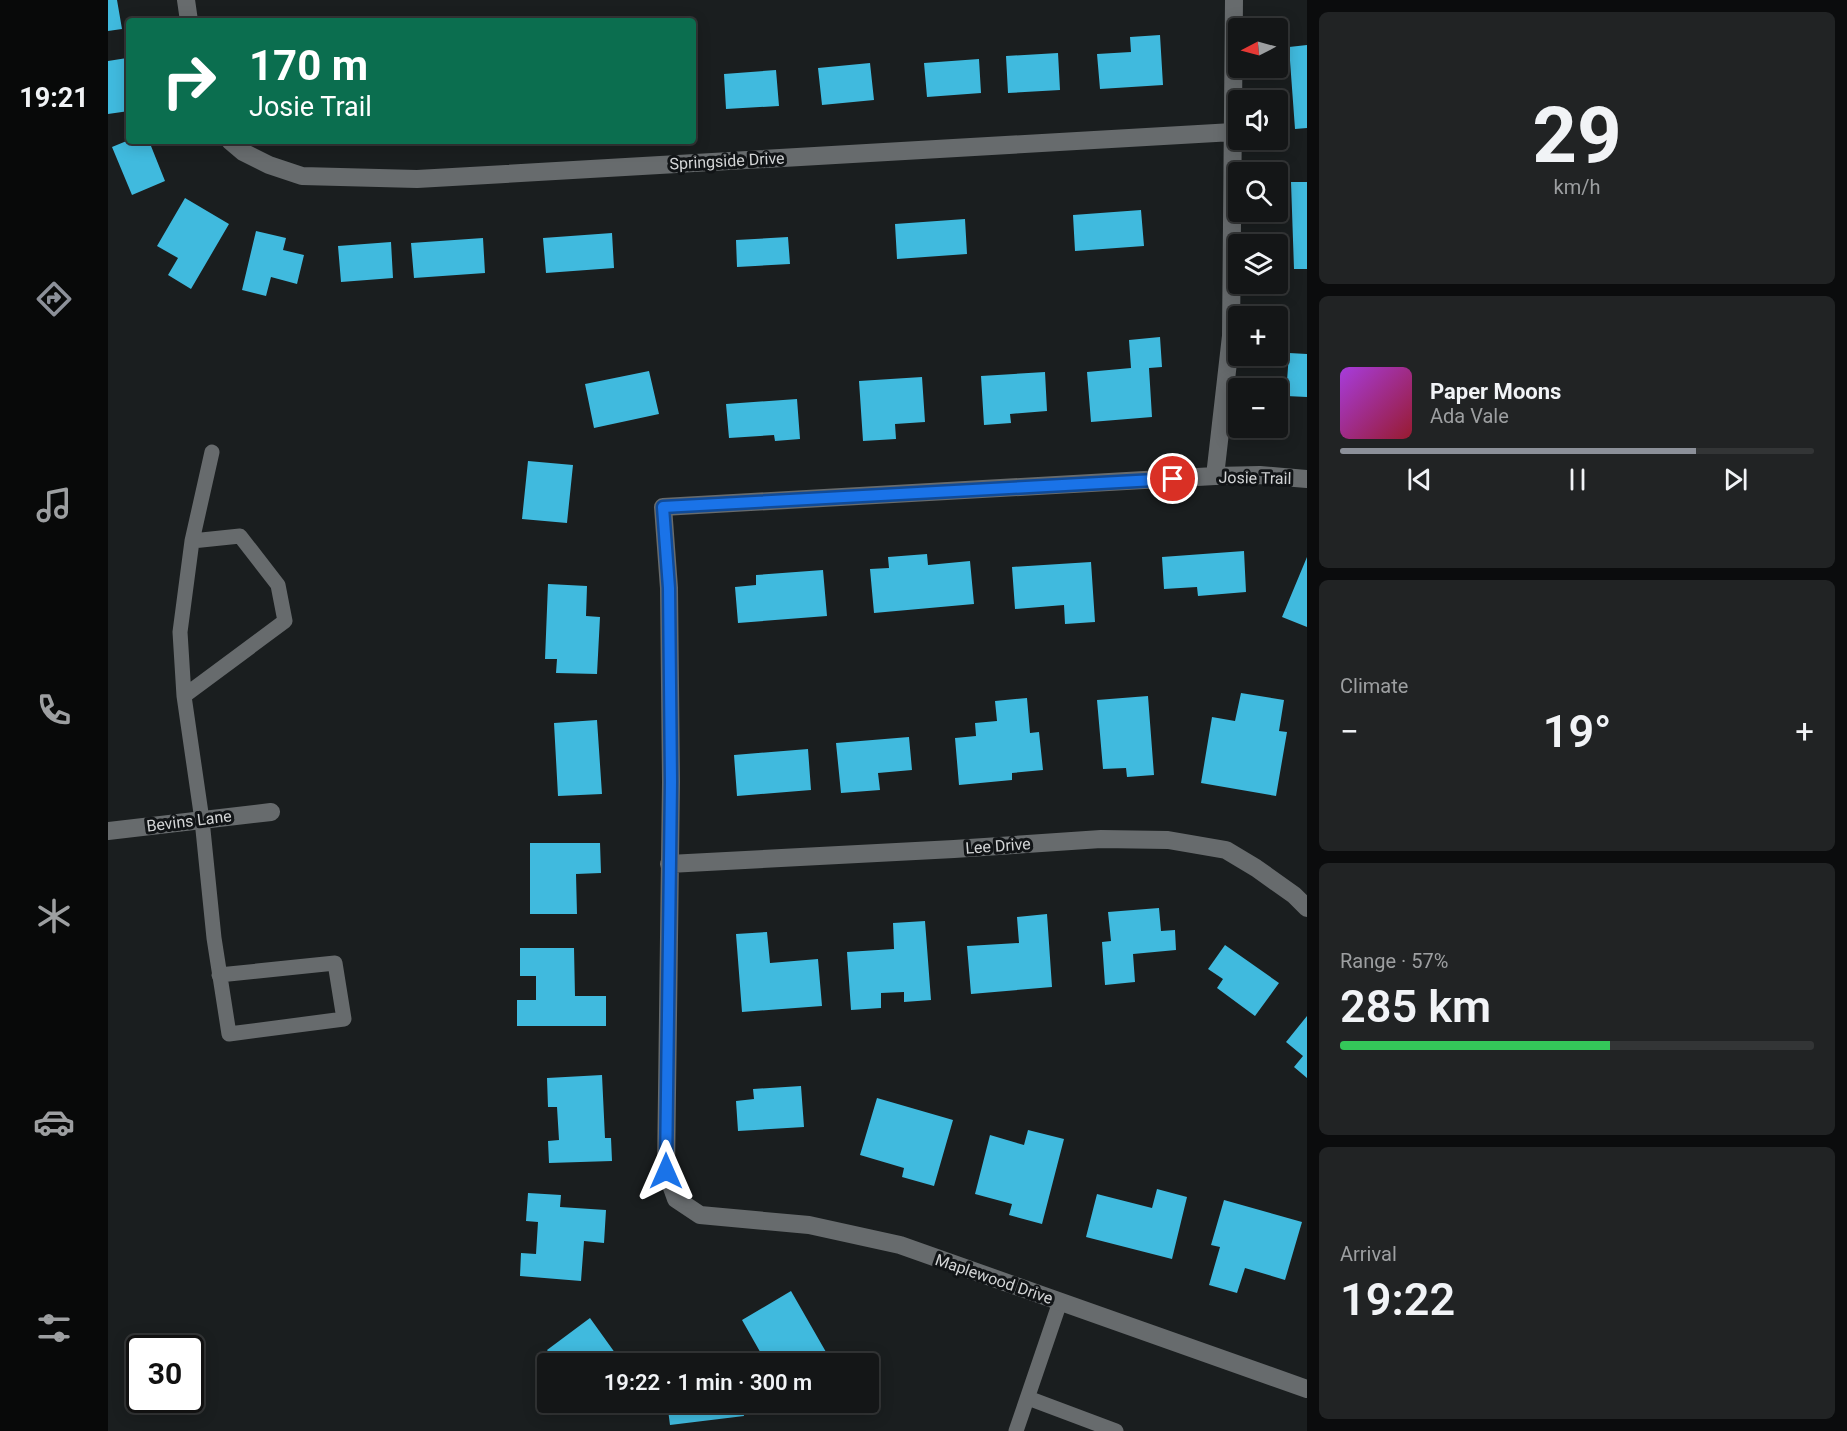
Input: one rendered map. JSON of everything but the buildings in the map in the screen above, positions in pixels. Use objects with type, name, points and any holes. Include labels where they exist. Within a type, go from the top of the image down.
[{"type":"street","points":[[186,0],[189,18]]},
{"type":"street","points":[[1233,90],[1234,0]]},
{"type":"street","name":"Springside Drive","points":[[234,144],[243,152],[268,165],[302,176],[417,179],[1228,132]]},
{"type":"street","points":[[1215,476],[1231,336],[1233,150]]},
{"type":"street","name":"Josie Trail","points":[[669,864],[671,782],[669,588],[663,507],[1215,476],[1260,475],[1307,480]]},
{"type":"street","name":"Bevins Lane","points":[[108,831],[271,812]]},
{"type":"street","name":"Lee Drive","points":[[669,864],[1101,839],[1168,840],[1226,850],[1294,895],[1307,908]]},
{"type":"street","name":"Maplewood Drive","points":[[669,864],[666,1171],[676,1199],[700,1215],[809,1225],[900,1245],[1307,1389]]},
{"type":"lane","points":[[212,452],[192,541],[180,632],[184,696],[202,820],[214,938],[219,975],[229,1034],[344,1019],[335,963],[219,975]]},
{"type":"lane","points":[[184,696],[285,621],[278,585],[240,536],[192,541]]},
{"type":"lane","points":[[1017,1431],[1060,1302]]},
{"type":"lane","points":[[1028,1398],[1116,1431]]},
{"type":"route","points":[[666,1171],[667,948],[671,782],[669,588],[663,507],[1173,479]]}]
